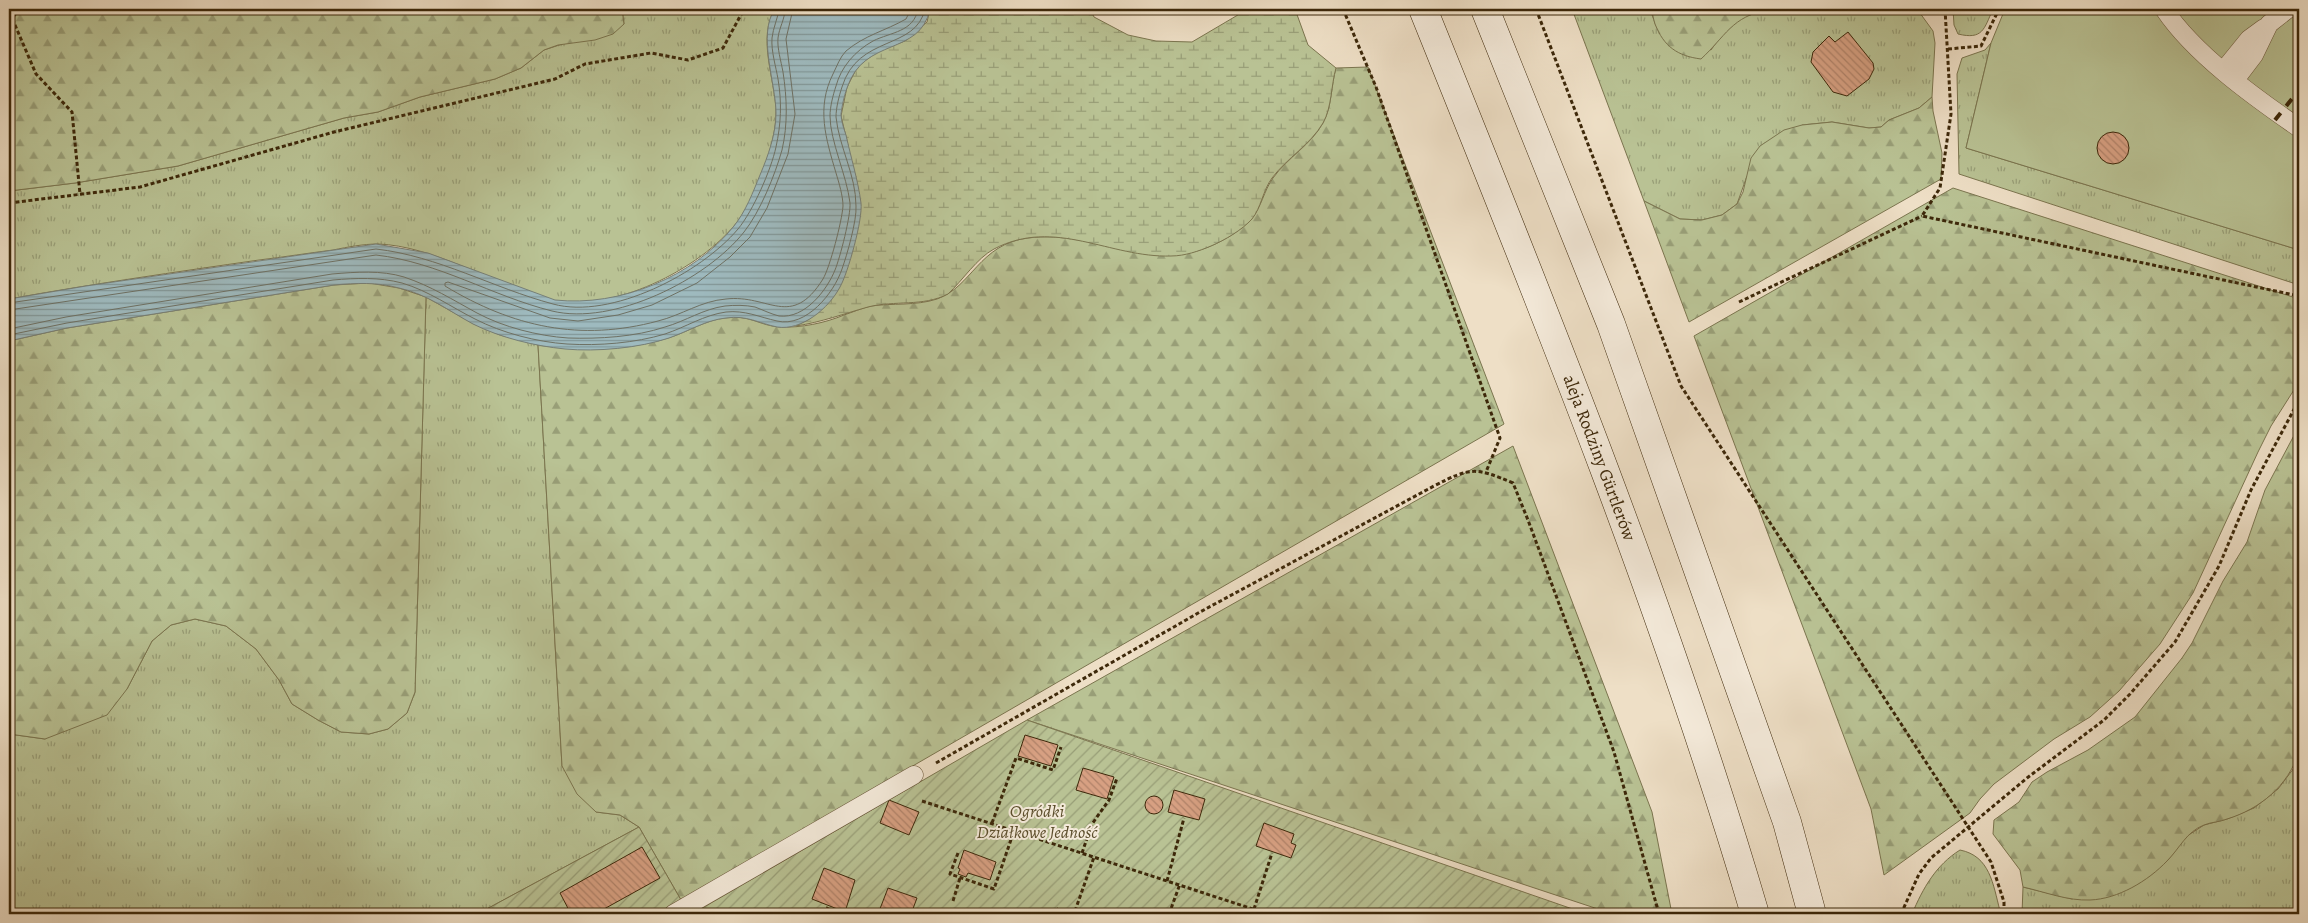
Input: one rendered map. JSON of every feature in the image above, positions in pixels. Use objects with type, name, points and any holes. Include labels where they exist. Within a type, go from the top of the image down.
[{"type":"main road","name":"aleja Rodziny Gürtlerów","points":[[1423,9],[1556,341],[1646,579],[1734,843],[1754,914]]},
{"type":"main road","points":[[1485,9],[1612,324],[1787,822],[1812,914]]},
{"type":"lane","points":[[2164,9],[2182,34],[2229,75],[2299,128]]},
{"type":"lane","points":[[2229,75],[2254,55],[2272,18],[2288,9]]},
{"type":"lane","points":[[673,914],[914,776]]},
{"type":"path","points":[[20,9],[12,18],[36,74],[72,112],[80,194]]},
{"type":"path","points":[[9,203],[140,187],[334,132],[554,79],[585,64],[651,53],[688,60],[723,48],[744,9]]},
{"type":"path","points":[[1343,9],[1376,87],[1500,438],[1486,472]]},
{"type":"path","points":[[1536,9],[1681,386],[1885,702],[1991,862],[2004,902],[2004,914]]},
{"type":"path","points":[[1739,302],[1922,216],[1940,188],[1951,114],[1945,9]]},
{"type":"path","points":[[1948,49],[1981,46],[1999,9]]},
{"type":"path","points":[[1922,216],[2299,296]]},
{"type":"path","points":[[1901,914],[1919,874],[1931,858],[2027,778],[2104,720],[2130,694],[2175,642],[2219,566],[2266,460],[2299,400]]},
{"type":"path","points":[[914,776],[1200,612],[1434,486],[1462,472],[1486,472],[1513,483],[1528,520],[1614,752],[1658,914]]},
{"type":"path","points":[[992,823],[1016,758],[1053,770],[1061,747]]},
{"type":"path","points":[[1082,852],[1092,824],[1110,800],[1117,778]]},
{"type":"path","points":[[890,790],[1268,914]]},
{"type":"path","points":[[1167,880],[1184,818]]},
{"type":"path","points":[[958,853],[950,874],[994,889],[1014,831]]},
{"type":"path","points":[[1254,909],[1272,853]]},
{"type":"path","points":[[1075,910],[1094,857]]},
{"type":"path","points":[[952,901],[960,878]]},
{"type":"path","points":[[1169,914],[1180,884]]},
{"type":"path","points":[[824,914],[828,907]]},
{"type":"green space","points":[[9,9],[622,9],[624,24],[613,34],[595,40],[558,45],[544,50],[521,68],[495,79],[420,97],[378,112],[344,118],[178,166],[75,183],[9,191]]},
{"type":"green space","points":[[622,9],[775,9],[767,33],[767,46],[775,99],[775,124],[773,139],[756,188],[742,215],[717,243],[696,260],[646,287],[619,296],[593,301],[566,302],[542,298],[420,251],[378,244],[71,288],[9,299],[9,191],[75,183],[178,166],[344,118],[378,112],[420,97],[495,79],[521,68],[544,50],[624,24]]},
{"type":"green space","points":[[930,9],[1090,9],[1094,17],[1128,35],[1156,41],[1192,42],[1248,9],[1295,9],[1308,45],[1336,68],[1330,103],[1326,117],[1318,131],[1272,178],[1252,219],[1222,241],[1206,248],[1187,254],[1171,256],[1148,255],[1061,238],[1039,237],[1017,240],[988,253],[948,294],[938,298],[929,301],[878,305],[796,326],[811,318],[848,145],[841,116],[847,87],[858,66],[878,51],[905,41],[927,22]]},
{"type":"green space","points":[[1572,9],[1650,9],[1656,26],[1711,50],[1721,36],[1742,17],[1769,10],[1917,9],[1933,31],[1935,43],[1932,97],[1919,108],[1889,120],[1881,127],[1869,128],[1832,122],[1802,125],[1747,176],[1737,204],[1722,215],[1702,220],[1680,219],[1644,201]]},
{"type":"green space","points":[[1650,9],[1796,9],[1768,10],[1746,17],[1737,22],[1701,59],[1685,56],[1667,44],[1655,24]]},
{"type":"green space","points":[[1953,9],[1993,9],[1982,31],[1978,34],[1966,35],[1958,34],[1954,25]]},
{"type":"green space","points":[[2005,9],[2299,9],[2299,250],[1966,148],[1991,43]]},
{"type":"green space","points":[[1991,43],[1966,148],[2299,250],[2299,285],[1959,174],[1957,74],[1962,58],[1985,50]]},
{"type":"green space","points":[[1368,67],[1504,424],[681,900],[639,827],[620,815],[596,812],[577,794],[562,766],[538,345],[587,349],[620,348],[675,336],[718,319],[733,317],[773,326],[796,327],[829,320],[871,306],[912,304],[929,301],[949,293],[998,248],[1011,242],[1028,238],[1053,237],[1078,240],[1148,254],[1172,255],[1196,251],[1229,237],[1244,226],[1254,215],[1273,178],[1312,138],[1323,123],[1330,103],[1336,68]]},
{"type":"green space","points":[[1932,97],[1942,153],[1941,179],[1689,322],[1644,201],[1680,219],[1702,220],[1722,215],[1737,204],[1743,192],[1751,158],[1760,146],[1784,130],[1802,125],[1832,122],[1869,128],[1881,127],[1889,120],[1919,108]]},
{"type":"green space","points":[[1953,188],[2299,299],[2299,382],[2271,426],[2193,593],[2160,644],[2119,691],[2090,717],[2054,739],[1994,784],[1970,813],[1884,875],[1871,809],[1694,336]]},
{"type":"green space","points":[[369,283],[399,288],[426,297],[415,692],[407,713],[388,729],[369,734],[341,732],[292,704],[279,680],[256,649],[226,626],[195,619],[171,625],[152,641],[127,689],[107,715],[45,739],[9,734],[9,341],[67,328],[334,285]]},
{"type":"green space","points":[[426,297],[474,324],[500,335],[538,345],[562,766],[596,812],[620,815],[639,827],[483,911],[484,914],[9,914],[9,734],[45,739],[127,689],[152,641],[171,625],[195,619],[226,626],[256,649],[279,680],[292,704],[341,732],[369,734],[388,729],[407,713],[415,692]]},
{"type":"green space","points":[[2299,426],[2299,752],[2288,775],[2280,786],[2251,809],[2239,815],[2204,825],[2192,832],[2172,856],[2151,875],[2132,888],[2101,899],[2082,900],[2065,898],[2023,887],[2020,870],[1993,834],[1994,820],[2019,802],[2032,782],[2088,750],[2135,717],[2182,658],[2192,643],[2223,581],[2247,542],[2265,490]]},
{"type":"green space","points":[[1513,446],[1652,812],[1672,914],[1613,914],[1027,720]]},
{"type":"green space","name":"Ogródki Działkowe Jedność","points":[[1027,720],[1587,914],[692,914]]},
{"type":"green space","points":[[2299,753],[2299,914],[2022,914],[2023,887],[2072,899],[2168,860],[2184,838],[2204,825],[2227,819],[2254,808],[2278,789],[2294,768]]},
{"type":"green space","points":[[639,827],[681,900],[657,914],[484,914],[483,911]]},
{"type":"green space","points":[[1960,850],[1978,858],[1989,873],[2000,911],[1999,914],[1912,914],[1921,895],[1937,870]]},
{"type":"water","points":[[775,9],[930,9],[924,24],[915,34],[866,60],[855,72],[847,88],[841,117],[860,194],[860,221],[851,258],[840,287],[822,310],[805,322],[786,327],[777,327],[746,318],[733,317],[711,321],[669,338],[631,347],[565,349],[542,346],[495,333],[473,324],[419,294],[391,286],[358,283],[334,285],[67,328],[9,341],[9,299],[376,244],[428,253],[555,300],[605,299],[654,285],[698,260],[717,244],[734,226],[752,195],[769,153],[776,121],[767,45],[770,19]]},
{"type":"building","points":[[1848,32],[1873,63],[1874,69],[1869,79],[1847,96],[1833,92],[1811,62],[1813,52],[1829,36],[1835,42]]},
{"type":"building","points":[[2113,132],[2125,136],[2129,148],[2125,160],[2113,164],[2101,160],[2097,148],[2101,136]]},
{"type":"building","points":[[1025,735],[1058,745],[1051,766],[1018,756]]},
{"type":"building","points":[[1083,768],[1114,777],[1107,799],[1076,790]]},
{"type":"building","points":[[1174,790],[1205,799],[1199,820],[1168,812]]},
{"type":"building","points":[[1154,796],[1160,799],[1163,805],[1160,811],[1154,814],[1148,811],[1145,805],[1148,799]]},
{"type":"building","points":[[889,800],[919,812],[909,835],[880,823]]},
{"type":"building","points":[[1264,823],[1294,834],[1291,843],[1296,845],[1291,858],[1256,846]]},
{"type":"building","points":[[642,847],[660,878],[595,914],[571,914],[560,893]]},
{"type":"building","points":[[964,850],[996,862],[990,880],[968,873],[966,877],[958,874]]},
{"type":"building","points":[[824,868],[855,880],[845,912],[812,899]]},
{"type":"building","points":[[888,888],[917,898],[911,914],[878,914]]},
{"type":"building","points":[[1057,908],[1073,914],[1055,914]]},
{"type":"railway","points":[[2275,120],[2299,90]]}]
